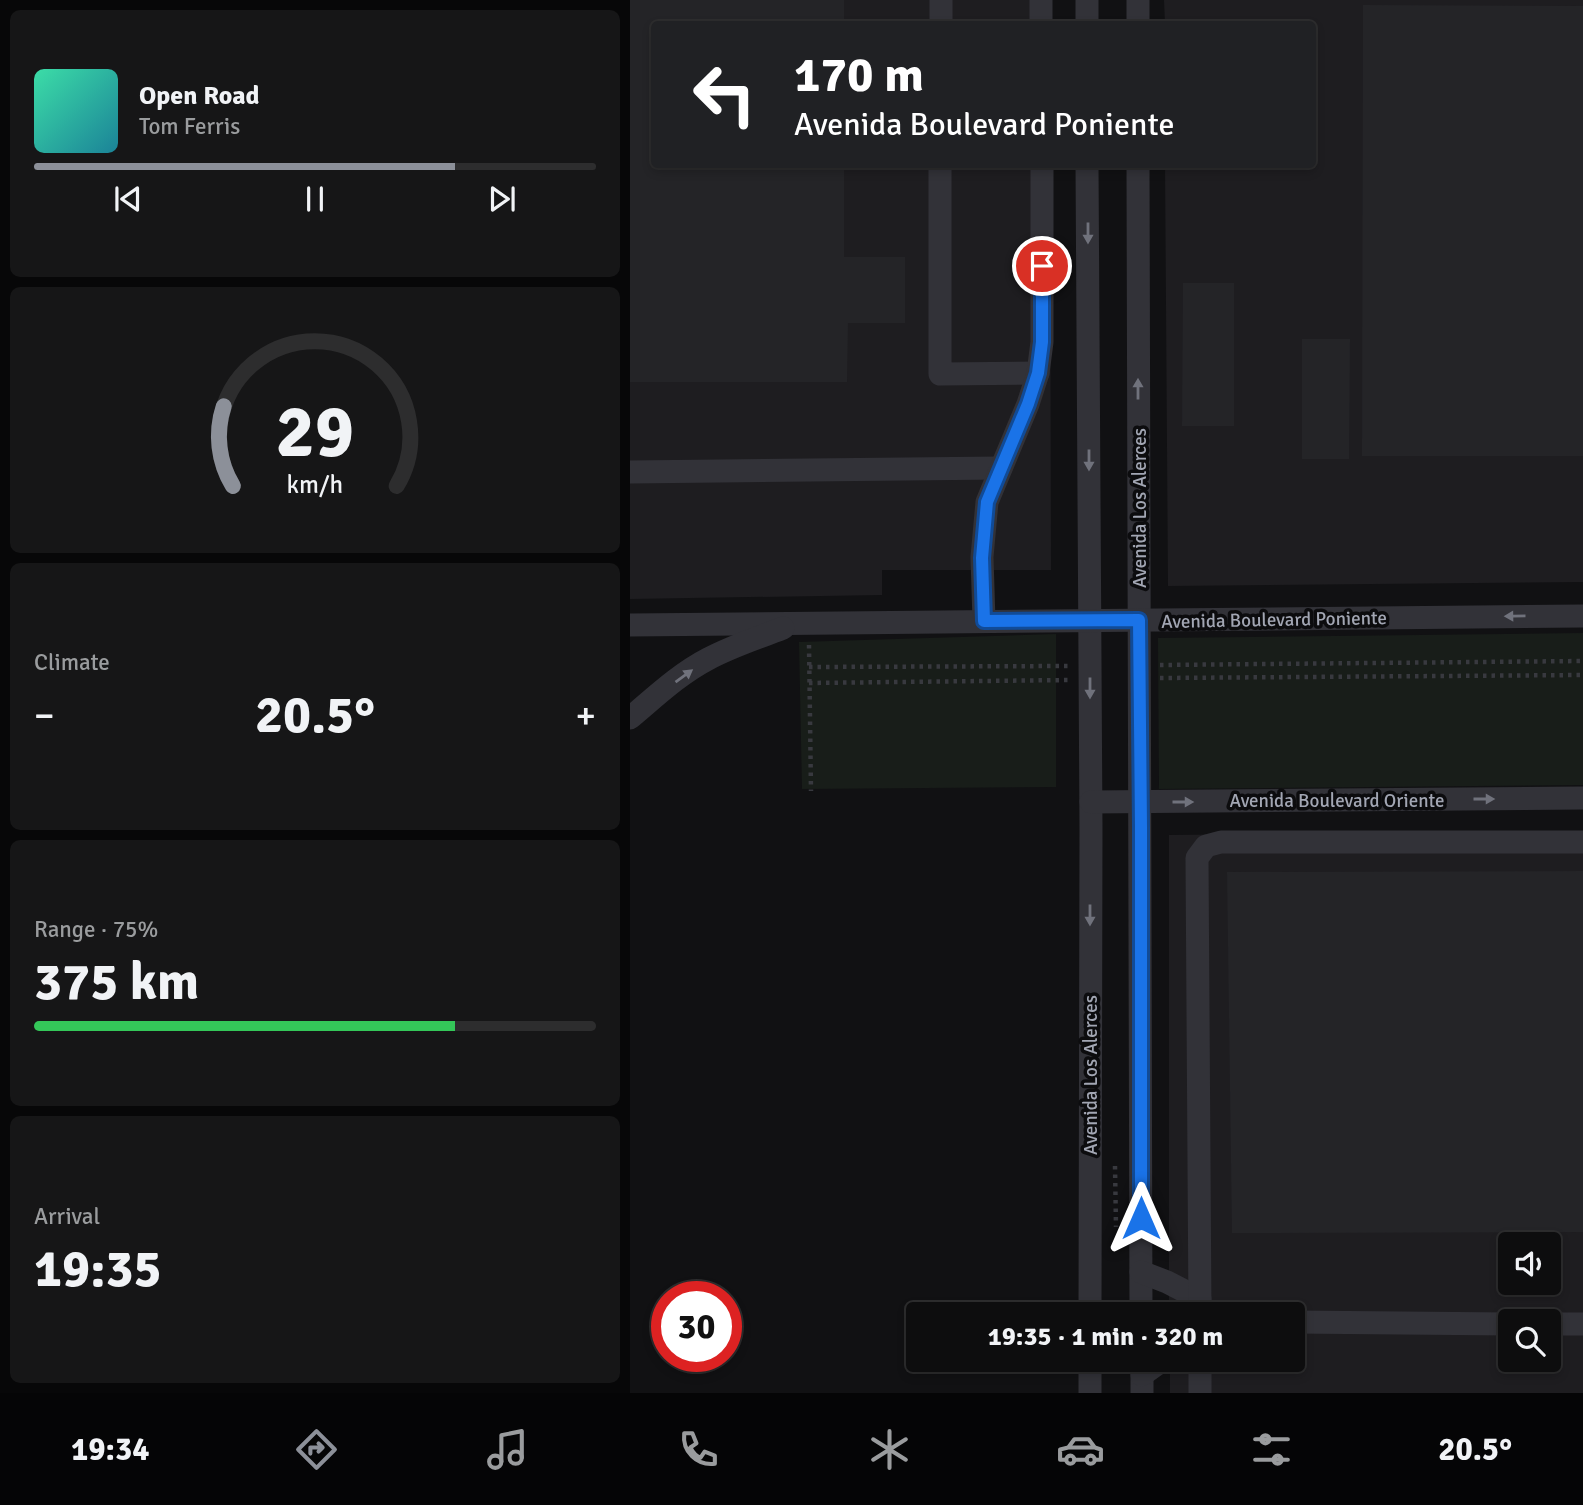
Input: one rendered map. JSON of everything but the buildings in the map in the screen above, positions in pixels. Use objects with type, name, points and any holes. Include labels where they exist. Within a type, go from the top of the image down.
[{"type":"street","points":[[940,21],[941,0]]},
{"type":"street","points":[[1041,0],[1041,21]]},
{"type":"street","points":[[1087,0],[1087,21]]},
{"type":"street","points":[[1138,0],[1138,21]]},
{"type":"street","points":[[940,168],[940,374],[1038,373]]},
{"type":"street","points":[[984,621],[982,558],[987,502],[1028,404],[1038,373],[1042,342],[1042,168]]},
{"type":"street","name":"Avenida Los Alerces","points":[[1087,168],[1090,1302]]},
{"type":"street","name":"Avenida Los Alerces","points":[[1138,168],[1141,1302]]},
{"type":"street","points":[[630,472],[1001,468]]},
{"type":"street","name":"Avenida Boulevard Poniente","points":[[630,625],[1583,616]]},
{"type":"street","points":[[630,718],[705,660],[803,623]]},
{"type":"street","name":"Avenida Boulevard Oriente","points":[[1090,802],[1583,798]]},
{"type":"street","points":[[1200,1302],[1197,858],[1206,846],[1221,842],[1583,842]]},
{"type":"street","points":[[1141,1272],[1167,1282],[1194,1302]]},
{"type":"street","points":[[1305,1322],[1498,1324]]},
{"type":"street","points":[[1561,1324],[1583,1324]]},
{"type":"street","points":[[1090,1372],[1090,1393]]},
{"type":"street","points":[[1200,1372],[1200,1393]]},
{"type":"path","points":[[803,623],[809,667],[811,791]]},
{"type":"path","points":[[1139,672],[1583,661]]},
{"type":"path","points":[[809,667],[1090,671]]},
{"type":"path","points":[[809,683],[1068,680],[1090,671]]},
{"type":"path","points":[[1139,672],[1583,675]]},
{"type":"shaded area","points":[[630,0],[1050,0],[1050,21],[651,21],[651,168],[1050,168],[1051,570],[882,570],[882,595],[630,599]]},
{"type":"shaded area","points":[[1164,0],[1583,0],[1583,582],[1168,586],[1165,168],[1316,168],[1316,21],[1165,21]]},
{"type":"shaded area","points":[[1583,633],[1583,785],[1159,789],[1158,638]]},
{"type":"shaded area","points":[[1056,634],[1056,787],[802,789],[799,642]]},
{"type":"shaded area","points":[[1583,831],[1583,1393],[1170,1393],[1170,1372],[1305,1372],[1305,1302],[1169,1302],[1169,835]]},
{"type":"route","points":[[1042,266],[1042,342],[1038,373],[987,502],[982,558],[984,621],[1139,620],[1141,1218]]}]
